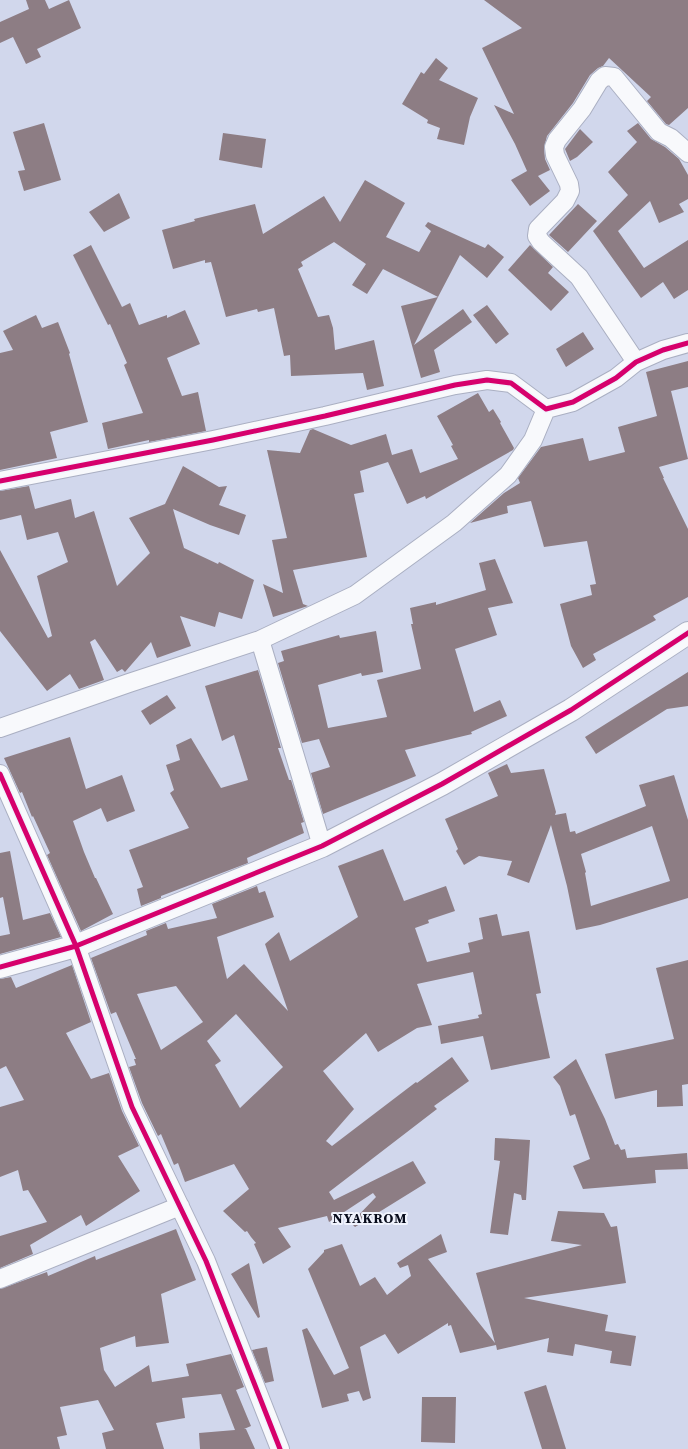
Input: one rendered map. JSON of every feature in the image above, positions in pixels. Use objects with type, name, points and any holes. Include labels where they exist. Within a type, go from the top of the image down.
[{"type":"street","points":[[636,362],[579,277],[541,242],[537,236],[538,229],[565,201],[570,192],[569,184],[555,155],[554,147],[557,140],[582,109],[598,81],[605,76],[614,77],[659,132],[671,138],[688,153]]},
{"type":"street","points":[[546,409],[573,402],[616,378],[636,362],[663,350],[688,343]]},
{"type":"street","points":[[0,481],[213,440],[455,385],[487,380],[511,383],[546,409]]},
{"type":"street","points":[[0,728],[129,683],[260,640],[355,595],[454,523],[508,475],[533,440],[546,409]]},
{"type":"street","points":[[0,968],[76,946],[322,846],[442,784],[564,714],[688,633]]},
{"type":"street","points":[[260,640],[322,846]]},
{"type":"street","points":[[0,774],[76,946],[132,1107],[206,1261],[280,1449]]},
{"type":"street","points":[[0,1279],[180,1206]]},
{"type":"building","points":[[26,0],[45,0],[49,9],[69,0],[81,28],[37,49],[41,57],[26,64],[13,37],[0,43],[0,22],[29,9]]},
{"type":"building","points":[[484,0],[688,0],[688,108],[669,125],[666,124],[647,101],[651,97],[609,58],[603,66],[598,68],[590,75],[573,103],[547,136],[544,148],[545,159],[550,170],[538,176],[550,191],[530,206],[511,180],[527,171],[515,144],[494,105],[514,114],[482,48],[522,28]]},
{"type":"building","points":[[436,58],[448,68],[439,80],[478,98],[470,117],[464,145],[437,139],[440,128],[427,123],[428,120],[402,104],[421,72],[424,74]]},
{"type":"building","points":[[44,123],[61,180],[24,191],[18,171],[25,170],[13,132]]},
{"type":"building","points":[[638,123],[651,139],[665,147],[679,159],[688,175],[688,199],[679,204],[684,212],[659,223],[650,201],[618,231],[644,268],[688,240],[688,290],[674,299],[663,282],[641,298],[593,231],[628,195],[608,172],[637,142],[627,131]]},
{"type":"building","points":[[580,129],[593,142],[577,157],[570,161],[565,149]]},
{"type":"building","points":[[223,133],[266,139],[262,168],[219,160]]},
{"type":"building","points":[[365,180],[405,203],[386,237],[419,252],[431,231],[425,226],[428,222],[485,248],[488,244],[504,257],[487,278],[460,255],[438,297],[383,269],[367,294],[352,285],[366,264],[334,242],[301,262],[303,266],[298,269],[318,317],[329,315],[333,328],[335,350],[374,340],[384,386],[367,390],[363,373],[291,376],[290,355],[284,356],[274,308],[258,312],[257,309],[226,317],[211,262],[205,263],[205,260],[173,269],[162,230],[195,221],[194,219],[255,204],[263,234],[324,196],[340,222]]},
{"type":"building","points":[[119,193],[130,218],[104,232],[89,212]]},
{"type":"building","points":[[578,204],[597,221],[568,252],[549,235]]},
{"type":"building","points":[[91,245],[122,307],[130,303],[139,325],[167,315],[167,318],[185,310],[200,344],[167,358],[182,396],[198,392],[206,431],[149,442],[149,440],[108,449],[102,423],[143,413],[124,365],[127,363],[110,324],[108,325],[73,255]]},
{"type":"building","points":[[530,245],[553,267],[548,273],[569,292],[551,311],[508,270]]},
{"type":"building","points":[[438,297],[414,345],[463,309],[472,322],[434,350],[440,372],[421,378],[401,306]]},
{"type":"building","points":[[487,305],[509,334],[496,344],[473,315]]},
{"type":"building","points":[[36,315],[42,328],[58,322],[70,353],[69,354],[88,422],[50,432],[57,458],[0,470],[0,353],[13,350],[3,331]]},
{"type":"building","points":[[583,332],[594,349],[566,367],[556,349]]},
{"type":"building","points":[[688,361],[688,387],[671,391],[688,459],[659,467],[688,529],[688,597],[653,616],[656,620],[593,654],[596,660],[583,668],[571,646],[560,604],[592,595],[590,585],[596,584],[587,541],[544,547],[531,501],[507,506],[508,513],[470,523],[504,493],[520,483],[518,478],[541,447],[583,438],[589,461],[625,452],[618,427],[657,416],[646,372]]},
{"type":"building","points":[[478,393],[489,412],[493,409],[501,422],[500,423],[514,448],[513,450],[426,499],[425,496],[407,504],[388,462],[360,471],[364,492],[354,494],[367,557],[293,570],[303,604],[308,606],[273,617],[263,584],[283,593],[272,540],[287,538],[267,450],[300,453],[310,430],[313,429],[351,445],[386,434],[392,455],[412,449],[420,473],[458,459],[451,446],[453,445],[437,416]]},
{"type":"building","points":[[183,466],[219,487],[227,486],[219,505],[246,515],[239,535],[210,525],[173,509],[184,548],[218,564],[219,562],[254,580],[242,619],[219,612],[215,627],[180,616],[191,646],[157,658],[151,642],[125,672],[122,669],[117,672],[95,639],[90,642],[104,680],[79,689],[70,674],[47,691],[0,631],[0,550],[48,638],[52,636],[37,576],[68,562],[58,532],[27,540],[21,515],[0,520],[0,491],[29,486],[35,509],[71,499],[75,518],[94,511],[117,586],[150,553],[129,518],[165,504]]},
{"type":"building","points":[[495,559],[513,603],[488,608],[497,635],[455,649],[474,712],[500,700],[507,716],[471,732],[472,734],[405,750],[416,776],[323,814],[311,773],[330,767],[319,739],[302,743],[278,663],[284,661],[281,651],[339,635],[340,638],[376,631],[383,672],[362,676],[361,673],[318,685],[328,728],[387,717],[377,680],[421,669],[411,624],[413,624],[410,608],[436,602],[436,605],[486,590],[479,563]]},
{"type":"building","points":[[258,670],[281,748],[278,748],[289,780],[291,780],[304,822],[301,823],[304,833],[247,858],[248,863],[161,896],[161,898],[141,906],[137,889],[143,887],[129,850],[189,828],[170,793],[174,790],[166,765],[180,760],[176,745],[191,738],[221,788],[248,780],[234,735],[222,741],[205,686]]},
{"type":"building","points":[[688,672],[688,706],[667,709],[596,754],[585,737]]},
{"type":"building","points":[[167,695],[176,708],[150,725],[141,711]]},
{"type":"building","points":[[70,737],[86,789],[122,775],[135,811],[107,822],[101,808],[73,821],[95,878],[113,914],[81,931],[47,855],[50,853],[33,816],[32,817],[22,792],[20,793],[4,758]]},
{"type":"building","points":[[507,764],[511,773],[544,769],[556,812],[555,815],[566,813],[570,832],[575,831],[576,834],[646,806],[639,785],[674,775],[688,820],[688,898],[600,925],[576,930],[567,886],[551,825],[529,883],[507,875],[512,861],[479,856],[464,865],[456,851],[458,849],[445,819],[498,796],[488,773]],"holes":[[[652,826],[670,881],[591,906],[586,872],[581,854]]]},
{"type":"building","points":[[383,849],[404,901],[446,886],[455,911],[428,920],[429,923],[415,928],[427,962],[470,952],[468,943],[483,939],[479,918],[497,914],[502,936],[529,931],[541,993],[536,994],[550,1058],[491,1070],[483,1036],[441,1044],[438,1026],[479,1018],[478,1015],[482,1014],[473,972],[417,984],[432,1025],[417,1028],[378,1052],[366,1033],[323,1071],[354,1109],[326,1141],[332,1146],[416,1082],[417,1083],[452,1057],[469,1081],[434,1106],[437,1109],[329,1192],[334,1200],[413,1161],[426,1183],[355,1227],[351,1223],[376,1197],[373,1193],[329,1222],[327,1216],[278,1228],[291,1247],[263,1264],[254,1244],[256,1243],[247,1231],[245,1232],[223,1211],[249,1189],[234,1164],[185,1182],[178,1163],[174,1165],[161,1134],[158,1136],[142,1103],[129,1067],[136,1065],[134,1059],[136,1059],[116,1012],[111,1014],[91,958],[147,935],[146,931],[166,923],[168,929],[217,918],[212,904],[257,886],[259,893],[265,891],[274,917],[217,937],[227,979],[244,964],[288,1011],[265,944],[279,932],[290,961],[358,917],[338,866]],"holes":[[[176,986],[203,1022],[161,1050],[137,994]],[[236,1014],[283,1067],[240,1108],[215,1065],[221,1061],[207,1041]]]},
{"type":"building","points":[[10,851],[23,920],[50,913],[61,937],[0,954],[0,936],[10,934],[3,897],[0,898],[0,853]]},
{"type":"building","points":[[688,960],[688,1084],[682,1085],[683,1106],[657,1107],[657,1090],[615,1099],[605,1054],[674,1039],[656,968]]},
{"type":"building","points":[[72,965],[91,1022],[66,1033],[91,1079],[109,1073],[122,1111],[139,1146],[118,1156],[140,1191],[86,1226],[81,1215],[30,1245],[33,1254],[0,1268],[0,1236],[47,1222],[28,1190],[23,1191],[18,1170],[0,1177],[0,1107],[24,1100],[6,1066],[0,1069],[0,979],[11,977],[16,988]]},
{"type":"building","points":[[576,1059],[605,1119],[615,1145],[618,1144],[621,1150],[625,1149],[627,1158],[687,1153],[688,1169],[655,1170],[656,1183],[583,1189],[573,1166],[590,1159],[575,1114],[570,1116],[560,1086],[553,1077]]},
{"type":"building","points":[[495,1138],[530,1140],[526,1200],[522,1200],[521,1195],[514,1193],[508,1235],[490,1233],[500,1161],[494,1160]]},
{"type":"building","points":[[558,1211],[604,1213],[611,1227],[617,1226],[626,1283],[524,1298],[608,1315],[605,1331],[636,1336],[631,1366],[610,1363],[612,1351],[575,1344],[573,1356],[547,1352],[549,1338],[497,1350],[496,1345],[460,1353],[451,1325],[448,1326],[448,1323],[398,1354],[385,1334],[360,1347],[371,1398],[363,1401],[359,1391],[347,1394],[349,1401],[322,1408],[302,1330],[307,1328],[334,1375],[349,1368],[308,1269],[324,1252],[324,1250],[342,1244],[360,1286],[375,1277],[387,1295],[411,1276],[408,1265],[400,1268],[397,1263],[441,1234],[447,1252],[428,1259],[495,1343],[476,1273],[582,1245],[551,1241]]},
{"type":"building","points":[[176,1229],[196,1280],[161,1294],[169,1343],[136,1347],[135,1336],[100,1348],[104,1370],[115,1387],[149,1365],[152,1382],[189,1376],[186,1364],[231,1354],[244,1387],[236,1390],[251,1426],[244,1429],[246,1429],[255,1449],[200,1449],[199,1433],[235,1430],[221,1394],[182,1398],[185,1418],[156,1423],[164,1449],[106,1449],[102,1433],[114,1430],[98,1400],[60,1407],[67,1435],[57,1437],[60,1449],[0,1449],[0,1289],[47,1272],[48,1276],[95,1256],[96,1260]]},
{"type":"building","points":[[249,1263],[260,1317],[258,1318],[231,1274]]},
{"type":"building","points":[[267,1347],[274,1381],[265,1383],[252,1350]]},
{"type":"building","points":[[546,1385],[566,1449],[542,1449],[524,1392]]},
{"type":"building","points":[[422,1397],[456,1397],[455,1443],[421,1442]]},
{"type":"cycle path","points":[[0,481],[213,440],[325,416],[455,385],[487,380],[511,383],[546,409],[573,402],[616,378],[636,362],[663,350],[688,343]]},
{"type":"cycle path","points":[[0,967],[76,946],[322,846],[442,784],[571,710],[688,633]]},
{"type":"cycle path","points":[[0,774],[76,946],[132,1107],[206,1261],[280,1449]]},
{"type":"district","name":"NYAKROM","points":[[370,1218]]}]
